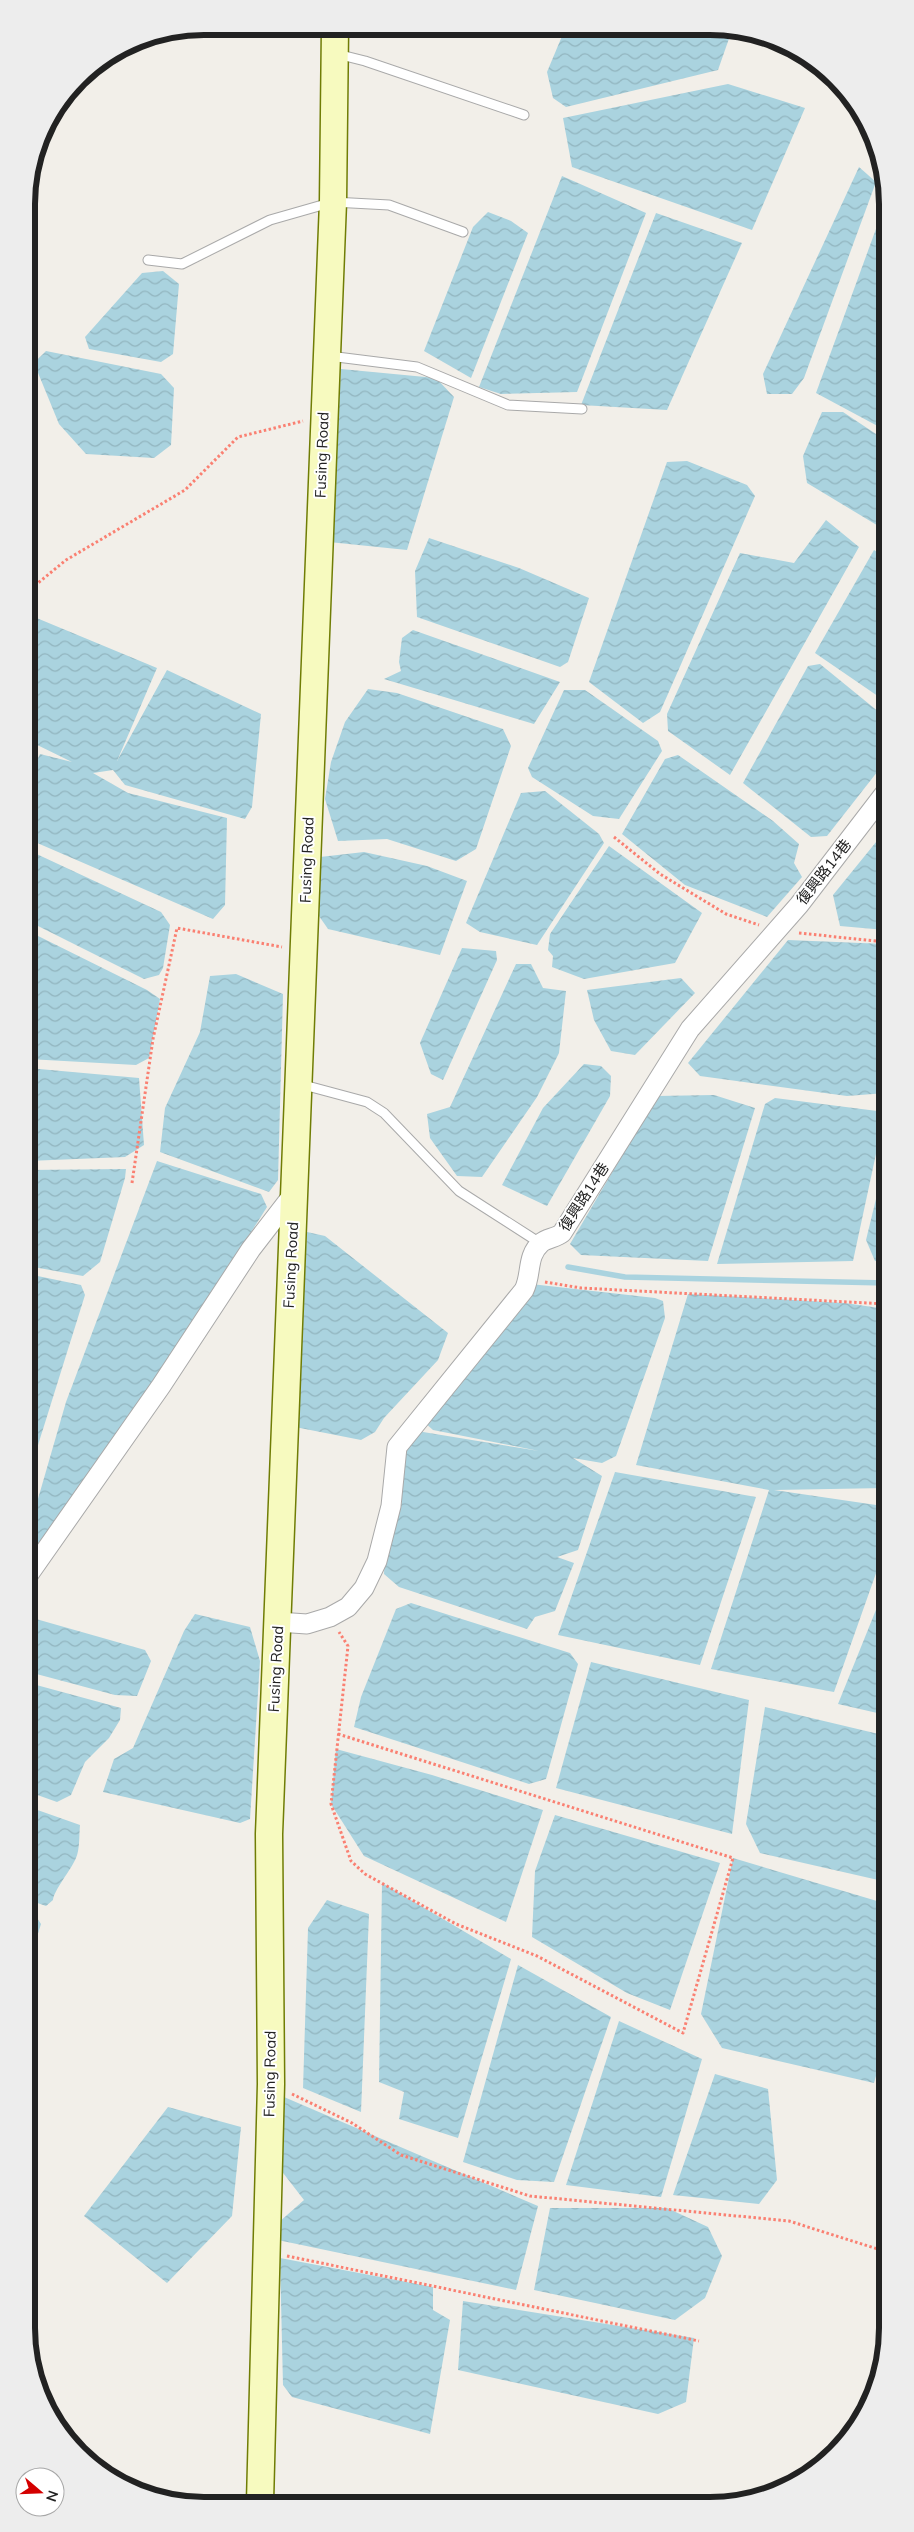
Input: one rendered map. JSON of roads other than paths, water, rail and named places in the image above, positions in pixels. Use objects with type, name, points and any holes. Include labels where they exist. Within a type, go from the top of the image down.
[{"type":"street","name":"Fusing Road","points":[[260,2497],[272,2084],[269,1834],[300,1084],[303,951],[323,416],[334,202],[335,35]]},
{"type":"street","name":"復興路14巷","points":[[540,1243],[562,1233],[690,1029],[777,930],[879,801]]},
{"type":"street","points":[[35,1565],[161,1386],[251,1249],[295,1192]]},
{"type":"street","points":[[278,1622],[307,1624],[330,1617],[348,1607],[364,1588],[377,1560],[391,1506],[397,1447],[524,1290],[529,1280],[528,1266],[540,1243]]},
{"type":"lane","points":[[334,54],[365,61],[524,115]]},
{"type":"lane","points":[[148,260],[182,264],[270,220],[334,202],[389,205],[464,232]]},
{"type":"lane","points":[[326,356],[417,367],[508,405],[582,409]]},
{"type":"lane","points":[[300,1084],[366,1102],[384,1113],[460,1191],[540,1243]]},
{"type":"water","points":[[562,35],[730,36],[718,70],[566,107],[553,98],[547,72]]},
{"type":"water","points":[[728,84],[805,108],[752,230],[572,167],[563,118]]},
{"type":"water","points":[[859,167],[876,182],[804,378],[792,394],[767,394],[763,374]]},
{"type":"water","points":[[562,176],[646,213],[577,392],[501,394],[479,387]]},
{"type":"water","points":[[488,212],[511,221],[528,233],[471,378],[424,351],[473,227]]},
{"type":"water","points":[[656,213],[742,243],[667,410],[581,405]]},
{"type":"water","points":[[879,221],[879,427],[816,393]]},
{"type":"water","points":[[163,271],[179,284],[173,354],[161,362],[89,349],[85,337],[142,273]]},
{"type":"water","points":[[46,351],[161,374],[174,388],[171,445],[154,458],[86,454],[59,424],[35,362]]},
{"type":"water","points":[[341,369],[436,378],[454,397],[407,550],[329,542]]},
{"type":"water","points":[[822,412],[843,412],[879,436],[879,526],[807,483],[803,456]]},
{"type":"water","points":[[687,461],[747,485],[755,496],[660,712],[643,723],[589,682],[667,462]]},
{"type":"water","points":[[826,520],[859,547],[730,775],[668,731],[667,714],[740,553],[794,563]]},
{"type":"water","points":[[429,538],[519,568],[589,598],[568,662],[560,667],[417,617],[415,571]]},
{"type":"water","points":[[874,550],[879,553],[879,697],[815,653]]},
{"type":"water","points":[[35,617],[157,668],[117,761],[167,670],[261,714],[252,807],[245,819],[125,785],[113,770],[93,773],[128,793],[227,818],[225,905],[213,919],[35,842],[35,764],[40,754],[72,762],[35,744]]},
{"type":"water","points":[[413,630],[560,682],[534,724],[384,679],[401,671],[399,662],[402,638]]},
{"type":"water","points":[[820,664],[879,712],[879,770],[827,836],[811,837],[743,783],[808,666]]},
{"type":"water","points":[[368,689],[397,693],[503,729],[511,746],[476,849],[456,861],[387,839],[338,841],[325,799],[331,762],[345,722]]},
{"type":"water","points":[[564,690],[585,690],[658,741],[662,751],[619,819],[593,816],[532,777],[528,768]]},
{"type":"water","points":[[678,755],[773,821],[799,844],[794,863],[802,877],[767,917],[685,885],[622,834],[665,759]]},
{"type":"water","points":[[545,791],[599,834],[604,843],[537,945],[480,932],[466,923],[521,793]]},
{"type":"water","points":[[879,838],[879,929],[840,926],[833,895]]},
{"type":"water","points":[[609,846],[702,913],[675,963],[584,979],[552,967],[553,956],[548,950],[550,934]]},
{"type":"water","points":[[364,852],[427,866],[467,881],[440,955],[328,929],[319,916],[320,857]]},
{"type":"water","points":[[35,853],[161,912],[170,925],[163,968],[159,975],[144,979],[35,924]]},
{"type":"water","points":[[35,934],[147,990],[160,999],[149,1058],[136,1065],[35,1059]]},
{"type":"water","points":[[788,940],[879,944],[879,1094],[847,1096],[700,1076],[688,1063]]},
{"type":"water","points":[[462,948],[496,951],[497,960],[443,1080],[431,1074],[420,1043]]},
{"type":"water","points":[[516,964],[531,964],[543,988],[566,991],[559,1053],[537,1097],[482,1177],[457,1176],[430,1138],[427,1114],[450,1107]]},
{"type":"water","points":[[236,974],[283,994],[278,1180],[269,1192],[160,1152],[165,1108],[200,1032],[210,976]]},
{"type":"water","points":[[681,978],[695,993],[635,1055],[611,1051],[594,1020],[587,990]]},
{"type":"water","points":[[584,1064],[601,1066],[611,1076],[610,1096],[547,1206],[502,1185],[543,1108]]},
{"type":"water","points":[[35,1069],[139,1078],[144,1145],[125,1157],[35,1161]]},
{"type":"water","points":[[714,1095],[755,1108],[708,1261],[581,1255],[570,1244],[657,1096]]},
{"type":"water","points":[[775,1098],[879,1111],[879,1140],[853,1261],[717,1264],[765,1104]]},
{"type":"water","points":[[157,1161],[261,1194],[267,1207],[132,1419],[35,1563],[35,1509],[66,1402]]},
{"type":"water","points":[[126,1169],[100,1262],[83,1276],[35,1267],[35,1170]]},
{"type":"water","points":[[879,1187],[879,1261],[875,1261],[866,1240]]},
{"type":"water","points":[[307,1232],[325,1236],[448,1333],[438,1360],[384,1418],[375,1432],[361,1440],[295,1427]]},
{"type":"water","points":[[35,1275],[81,1285],[85,1295],[35,1455]]},
{"type":"water","points":[[531,1284],[655,1298],[663,1301],[665,1318],[616,1456],[602,1463],[573,1458],[602,1476],[578,1550],[557,1557],[574,1563],[555,1611],[535,1617],[527,1629],[399,1587],[384,1574],[385,1552],[402,1502],[398,1501],[402,1451],[417,1431],[539,1451],[433,1430],[424,1422]]},
{"type":"water","points":[[688,1294],[845,1303],[879,1308],[879,1488],[774,1490],[879,1505],[879,1565],[834,1692],[711,1669],[769,1490],[636,1465]]},
{"type":"water","points":[[615,1472],[756,1497],[700,1665],[558,1635]]},
{"type":"water","points":[[879,1602],[879,1713],[838,1704]]},
{"type":"water","points":[[411,1603],[570,1653],[578,1664],[546,1779],[529,1784],[354,1727],[361,1697],[396,1609]]},
{"type":"water","points":[[195,1614],[250,1627],[260,1661],[250,1819],[240,1823],[103,1792],[114,1759],[133,1748],[184,1631]]},
{"type":"water","points":[[35,1619],[145,1650],[151,1661],[137,1696],[115,1695],[35,1674]]},
{"type":"water","points":[[591,1662],[749,1700],[732,1834],[556,1788]]},
{"type":"water","points":[[35,1685],[121,1708],[120,1720],[109,1738],[85,1762],[71,1795],[57,1802],[35,1794]]},
{"type":"water","points":[[765,1707],[879,1734],[879,1880],[760,1853],[746,1824]]},
{"type":"water","points":[[336,1749],[432,1775],[543,1810],[506,1922],[364,1856],[331,1804]]},
{"type":"water","points":[[35,1809],[80,1825],[79,1846],[76,1858],[56,1891],[53,1900],[46,1906],[35,1902]]},
{"type":"water","points":[[555,1815],[720,1863],[670,2010],[627,1993],[532,1937],[535,1871]]},
{"type":"water","points":[[733,1858],[879,1902],[879,2065],[874,2083],[722,2048],[701,2014]]},
{"type":"water","points":[[382,1883],[511,1959],[458,2138],[399,2119],[404,2092],[379,2082]]},
{"type":"water","points":[[327,1900],[369,1914],[361,2112],[303,2088],[308,1928]]},
{"type":"water","points":[[35,1918],[41,1924],[35,1943]]},
{"type":"water","points":[[518,1965],[611,2017],[554,2182],[517,2180],[463,2162]]},
{"type":"water","points":[[619,2021],[702,2059],[661,2197],[566,2185]]},
{"type":"water","points":[[715,2074],[768,2089],[777,2180],[759,2204],[673,2195]]},
{"type":"water","points":[[284,2097],[538,2206],[516,2290],[273,2239],[278,2223],[304,2200],[280,2169]]},
{"type":"water","points":[[168,2107],[241,2127],[232,2216],[167,2283],[84,2216]]},
{"type":"water","points":[[550,2208],[667,2208],[708,2227],[722,2256],[705,2298],[675,2320],[534,2290]]},
{"type":"water","points":[[280,2258],[433,2287],[433,2310],[450,2320],[430,2434],[292,2397],[283,2385]]},
{"type":"water","points":[[463,2301],[694,2338],[686,2402],[658,2414],[458,2370]]},
{"type":"waterway","points":[[568,1267],[625,1277],[879,1283]]}]
